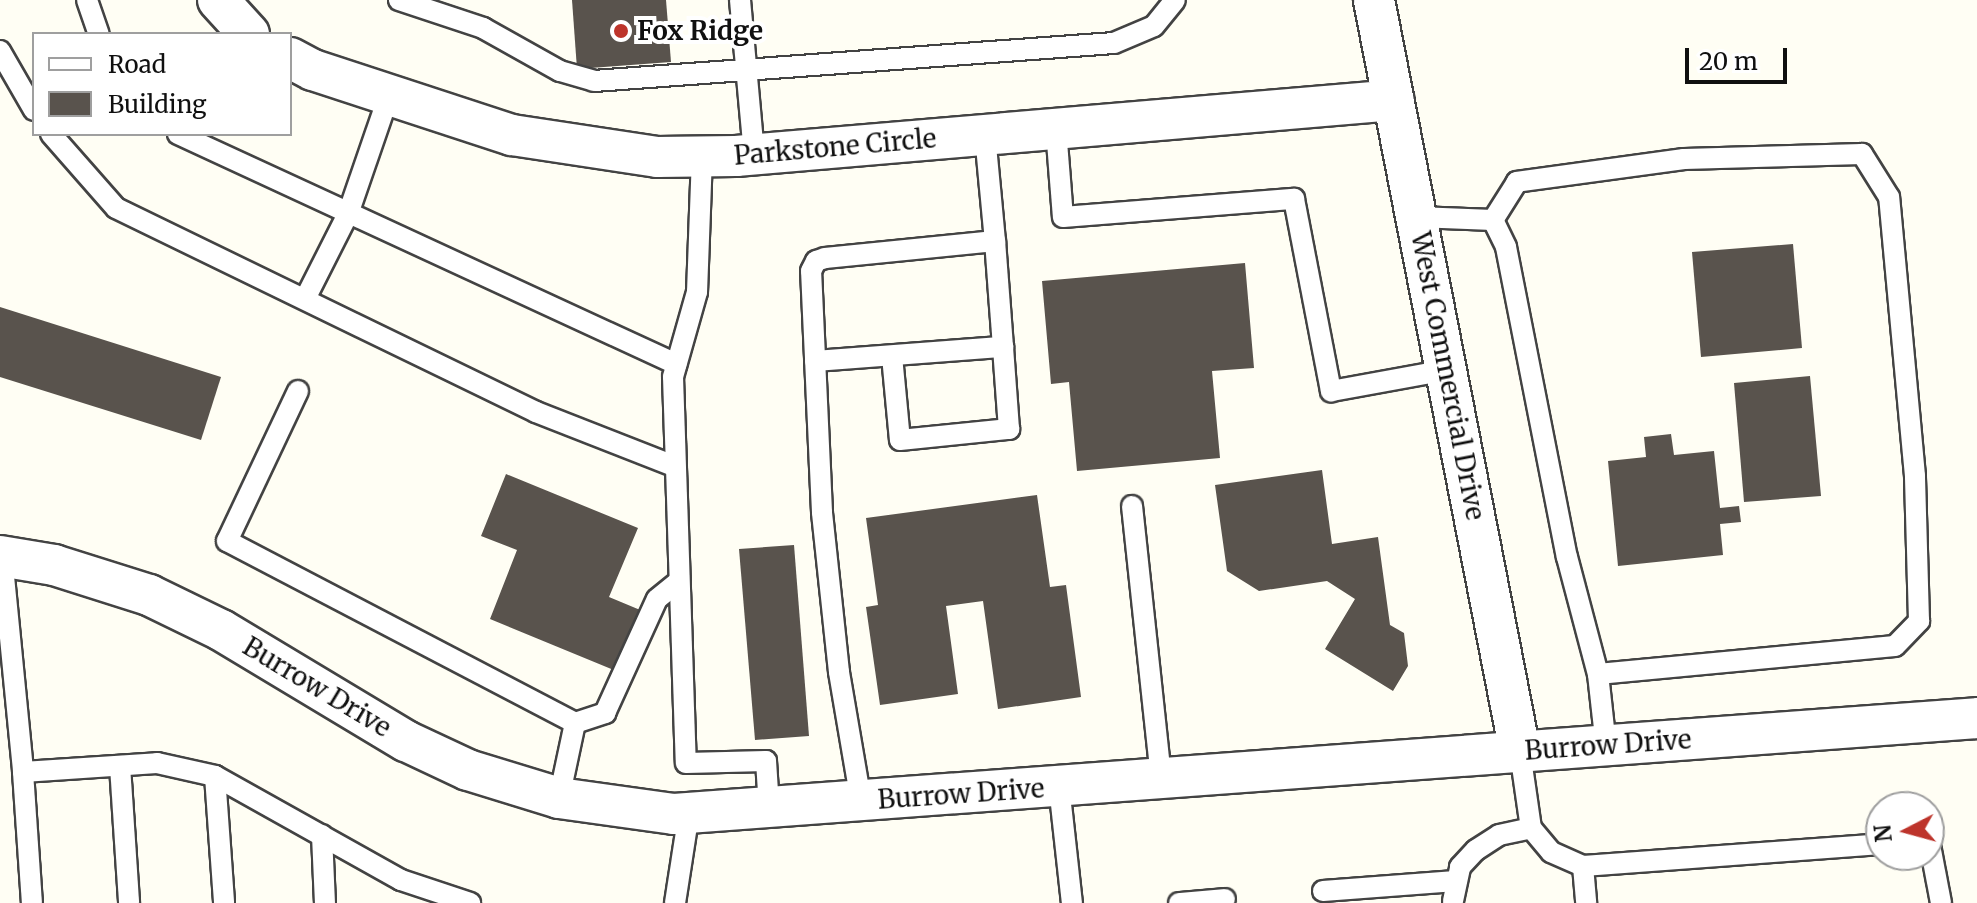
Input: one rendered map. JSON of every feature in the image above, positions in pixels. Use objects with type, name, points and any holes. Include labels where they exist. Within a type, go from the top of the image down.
[{"type":"street","points":[[218,0],[247,32]]},
{"type":"street","name":"West Commercial Drive","points":[[1374,0],[1520,752]]},
{"type":"street","name":"Parkstone Circle","points":[[292,59],[389,95],[512,135],[575,148],[702,156],[754,155],[1394,100]]},
{"type":"street","name":"Burrow Drive","points":[[1,556],[54,565],[149,595],[221,630],[406,741],[468,770],[559,798],[689,813],[1977,718]]},
{"type":"lane","points":[[87,0],[98,32]]},
{"type":"lane","points":[[399,0],[483,28],[560,71],[594,81],[1114,43],[1154,26],[1175,0]]},
{"type":"lane","points":[[740,0],[754,155]]},
{"type":"lane","points":[[0,51],[32,107]]},
{"type":"lane","points":[[305,299],[348,214],[389,95]]},
{"type":"lane","points":[[1056,129],[1063,217],[1294,199],[1331,391],[1447,370]]},
{"type":"lane","points":[[892,356],[900,440],[1009,429],[985,135]]},
{"type":"lane","points":[[53,136],[116,208],[536,412],[674,466]]},
{"type":"lane","points":[[182,136],[676,364]]},
{"type":"lane","points":[[1493,220],[1517,182],[1684,159],[1862,154],[1889,197],[1915,476],[1919,621],[1895,646],[1598,674]]},
{"type":"lane","points":[[702,156],[697,292],[676,364],[674,466],[686,763],[766,761],[769,808]]},
{"type":"lane","points":[[1417,217],[1493,220]]},
{"type":"lane","points":[[1493,220],[1506,247],[1567,557],[1598,674],[1606,746]]},
{"type":"lane","points":[[861,801],[839,672],[822,512],[811,271],[816,261],[825,258],[995,241]]},
{"type":"lane","points":[[815,361],[1003,347]]},
{"type":"lane","points":[[298,391],[227,541],[575,723],[605,713],[657,599],[678,582]]},
{"type":"lane","points":[[1132,506],[1161,779]]},
{"type":"lane","points":[[1,556],[23,772],[32,903]]},
{"type":"lane","points":[[559,798],[575,723]]},
{"type":"lane","points":[[1520,752],[1531,828],[1551,852],[1583,866],[1865,845]]},
{"type":"lane","points":[[23,772],[157,763],[215,776],[401,880],[470,903]]},
{"type":"lane","points":[[120,766],[129,903]]},
{"type":"lane","points":[[215,776],[224,903]]},
{"type":"lane","points":[[1059,786],[1072,903]]},
{"type":"lane","points":[[675,903],[689,813]]},
{"type":"lane","points":[[1323,891],[1454,891],[1476,850],[1499,835],[1531,828]]},
{"type":"lane","points":[[322,835],[325,903]]},
{"type":"lane","points":[[1583,866],[1586,903]]},
{"type":"lane","points":[[1935,871],[1941,903]]},
{"type":"lane","points":[[1179,903],[1225,899]]},
{"type":"building","name":"Fox Ridge","points":[[572,0],[666,0],[671,62],[577,69]]},
{"type":"building","points":[[1793,244],[1802,348],[1701,357],[1692,252]]},
{"type":"building","points":[[1245,263],[1254,368],[1212,371],[1220,458],[1077,471],[1069,382],[1051,384],[1042,281]]},
{"type":"building","points":[[0,307],[221,377],[201,440],[0,377]]},
{"type":"building","points":[[1810,376],[1821,496],[1744,502],[1734,383]]},
{"type":"building","points":[[1671,434],[1674,455],[1714,451],[1720,508],[1739,506],[1741,522],[1720,524],[1723,555],[1618,566],[1608,461],[1646,457],[1644,437]]},
{"type":"building","points":[[1322,470],[1332,544],[1378,537],[1390,625],[1404,633],[1408,666],[1393,691],[1325,649],[1355,599],[1327,581],[1259,591],[1227,571],[1215,485]]},
{"type":"building","points":[[506,474],[638,528],[609,597],[645,612],[621,673],[490,619],[517,550],[481,536]]},
{"type":"building","points":[[1037,495],[1050,587],[1066,585],[1081,697],[998,709],[983,601],[946,606],[958,694],[880,705],[866,607],[878,605],[866,518]]},
{"type":"building","points":[[794,545],[809,736],[755,740],[739,549]]},
{"type":"place","name":"Fox Ridge","points":[[621,31]]}]
